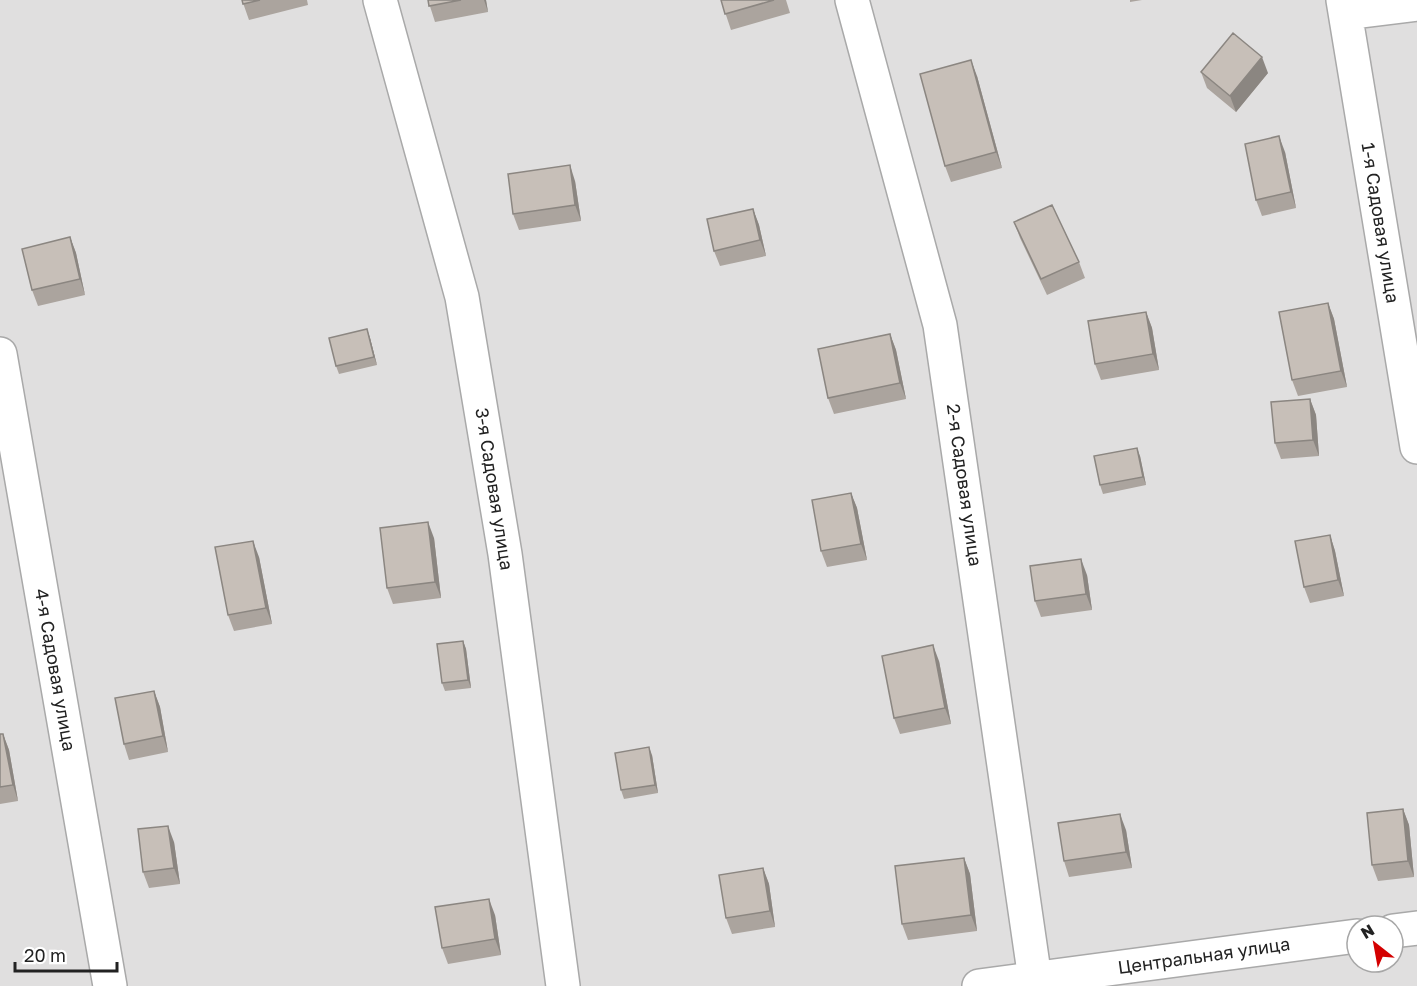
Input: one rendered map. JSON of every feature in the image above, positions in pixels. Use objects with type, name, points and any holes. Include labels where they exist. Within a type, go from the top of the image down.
[{"type":"street","name":"3-я Садовая улица","points":[[380,0],[462,297],[505,554],[563,986]]},
{"type":"street","name":"2-я Садовая улица","points":[[852,0],[940,325],[1035,979]]},
{"type":"street","points":[[1344,7],[1417,4]]},
{"type":"street","name":"1-я Садовая улица","points":[[1344,7],[1417,447]]},
{"type":"street","name":"4-я Садовая улица","points":[[0,354],[110,986]]},
{"type":"street","name":"Центральная улица","points":[[979,986],[1345,938]]},
{"type":"shaded area","points":[[0,0],[1417,0],[1417,986],[0,986]]},
{"type":"building","points":[[242,0],[260,0],[243,4]]},
{"type":"building","points":[[428,0],[461,0],[429,6]]},
{"type":"building","points":[[721,0],[774,0],[725,14]]},
{"type":"building","points":[[1233,33],[1262,57],[1230,96],[1201,72]]},
{"type":"building","points":[[971,60],[996,152],[945,166],[920,74]]},
{"type":"building","points":[[1279,136],[1291,192],[1256,200],[1245,144]]},
{"type":"building","points":[[570,165],[575,205],[513,214],[508,174]]},
{"type":"building","points":[[1052,205],[1079,262],[1041,279],[1014,222]]},
{"type":"building","points":[[753,209],[760,240],[714,251],[707,219]]},
{"type":"building","points":[[70,237],[80,279],[32,290],[22,249]]},
{"type":"building","points":[[1328,303],[1341,371],[1292,380],[1279,312]]},
{"type":"building","points":[[1146,312],[1153,354],[1095,364],[1088,321]]},
{"type":"building","points":[[367,329],[374,357],[336,366],[329,338]]},
{"type":"building","points":[[890,334],[900,383],[828,398],[818,349]]},
{"type":"building","points":[[1310,399],[1313,440],[1275,443],[1271,402]]},
{"type":"building","points":[[1137,448],[1143,477],[1100,485],[1094,456]]},
{"type":"building","points":[[851,493],[861,544],[821,551],[812,500]]},
{"type":"building","points":[[428,522],[435,582],[387,588],[380,528]]},
{"type":"building","points":[[1330,535],[1338,580],[1304,587],[1295,541]]},
{"type":"building","points":[[253,541],[266,608],[228,615],[215,547]]},
{"type":"building","points":[[1081,559],[1086,594],[1035,601],[1030,566]]},
{"type":"building","points":[[463,641],[468,680],[442,683],[437,644]]},
{"type":"building","points":[[933,645],[945,708],[894,718],[882,656]]},
{"type":"building","points":[[154,691],[163,736],[124,744],[115,698]]},
{"type":"building","points":[[0,734],[3,734],[13,785],[0,787]]},
{"type":"building","points":[[649,747],[655,785],[621,790],[615,753]]},
{"type":"building","points":[[1403,809],[1408,861],[1372,865],[1367,813]]},
{"type":"building","points":[[1120,814],[1126,852],[1064,861],[1058,823]]},
{"type":"building","points":[[168,826],[174,868],[143,872],[138,829]]},
{"type":"building","points":[[964,858],[971,915],[902,924],[895,866]]},
{"type":"building","points":[[763,868],[770,911],[726,918],[719,875]]},
{"type":"building","points":[[489,899],[495,939],[442,948],[435,907]]}]
